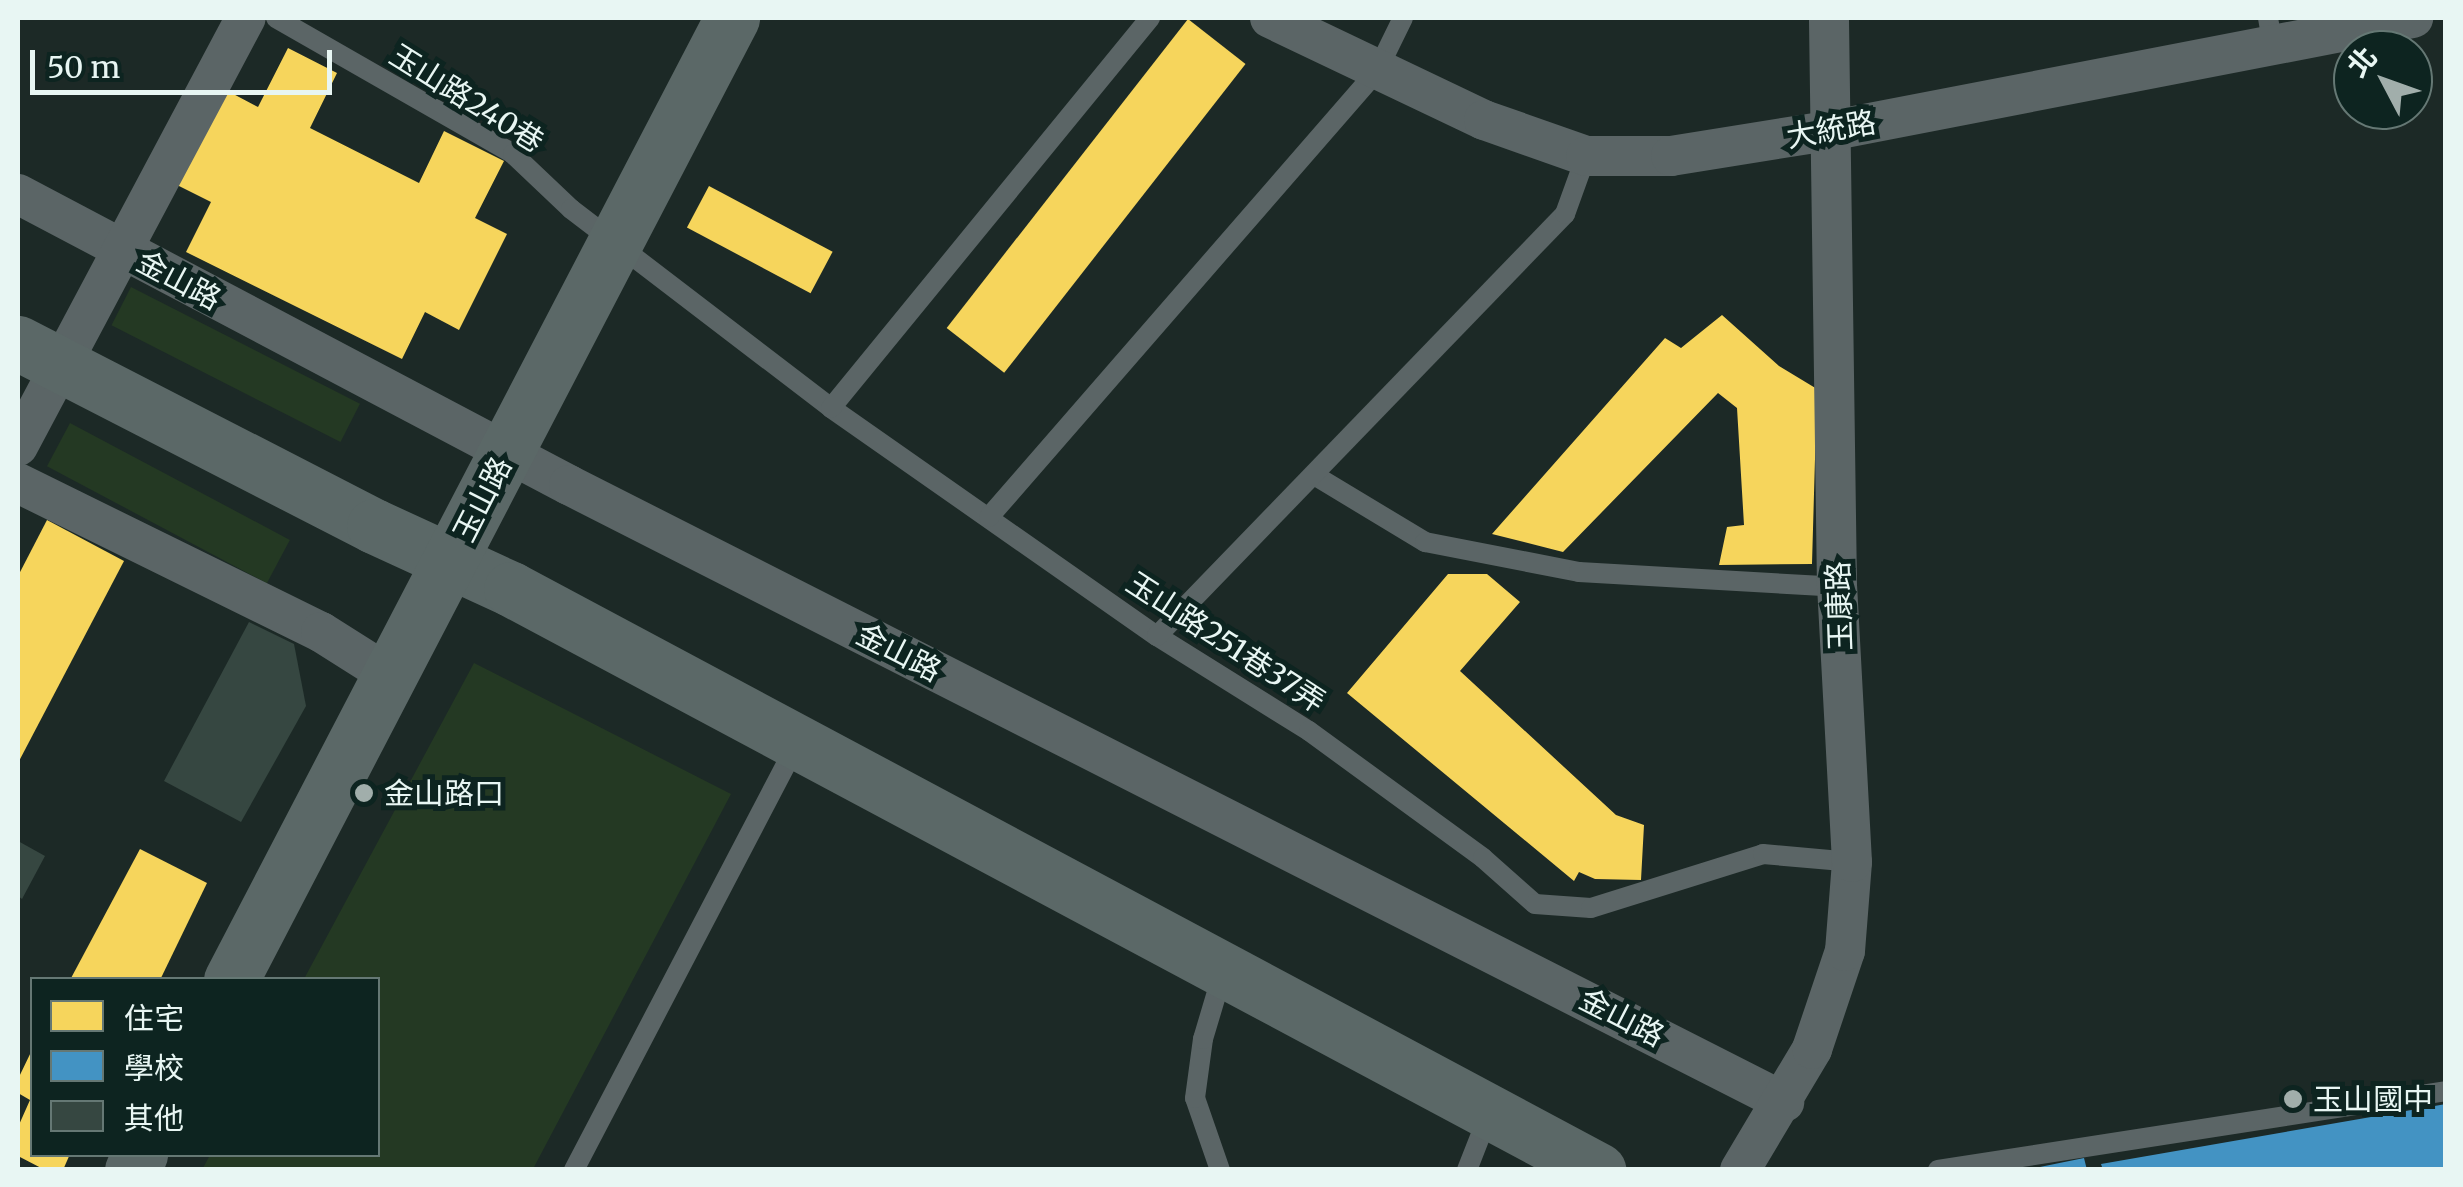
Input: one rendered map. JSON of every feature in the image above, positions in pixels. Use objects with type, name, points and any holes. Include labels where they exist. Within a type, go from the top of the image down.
[{"type":"street","points":[[18,446],[38,354],[123,251],[246,18]]},
{"type":"street","name":"玉山路","points":[[233,977],[732,18]]},
{"type":"street","name":"大統路","points":[[1270,18],[1484,120],[1586,156],[1671,156],[1834,130],[2271,31],[2413,18]]},
{"type":"street","name":"玉康路","points":[[1740,1170],[1812,1050],[1845,951],[1852,862],[1838,587],[1834,130],[1829,18]]},
{"type":"street","name":"金山路","points":[[18,194],[506,452],[1784,1102]]},
{"type":"street","points":[[38,354],[451,561],[1490,1112],[1540,1147],[1598,1170]]},
{"type":"street","points":[[18,483],[321,632],[389,675]]},
{"type":"lane","name":"玉山路240巷","points":[[276,18],[513,154],[571,209],[617,242]]},
{"type":"lane","points":[[831,408],[1150,18]]},
{"type":"lane","points":[[988,517],[1377,71],[1404,18]]},
{"type":"lane","points":[[1157,636],[1565,214],[1586,156]]},
{"type":"lane","name":"玉山路251巷37弄","points":[[617,242],[831,408],[1157,636],[1309,731],[1483,858],[1535,904],[1591,908],[1764,854],[1852,862]]},
{"type":"lane","points":[[1314,475],[1425,542],[1579,572],[1838,587]]},
{"type":"lane","points":[[574,1170],[798,744]]},
{"type":"lane","points":[[1220,1170],[1195,1098],[1203,1039],[1223,970]]},
{"type":"lane","points":[[1938,1170],[2446,1090]]},
{"type":"lane","points":[[1466,1170],[1490,1112]]},
{"type":"green space","points":[[131,287],[360,404],[340,442],[111,325]]},
{"type":"green space","points":[[70,423],[290,540],[267,583],[47,466]]},
{"type":"green space","points":[[474,663],[731,794],[533,1169],[203,1168],[209,1157],[380,1157],[380,977],[305,977]]},
{"type":"building: 住宅","points":[[1188,19],[1246,64],[1004,373],[947,328]]},
{"type":"building: 住宅","points":[[288,48],[337,73],[310,128],[419,183],[444,131],[504,161],[475,218],[507,234],[459,330],[425,312],[402,359],[186,252],[211,202],[173,183],[222,88],[258,107]]},
{"type":"building: 住宅","points":[[709,186],[833,252],[811,293],[687,227]]},
{"type":"building: 住宅","points":[[1722,315],[1779,366],[1817,389],[1812,564],[1719,565],[1727,527],[1744,525],[1737,408],[1718,393],[1563,552],[1492,534],[1665,338],[1681,348]]},
{"type":"building: 住宅","points":[[47,520],[124,561],[18,763],[18,576]]},
{"type":"building: 住宅","points":[[1448,574],[1487,574],[1520,602],[1460,671],[1616,815],[1644,825],[1641,880],[1595,879],[1579,872],[1574,881],[1347,693]]},
{"type":"building: 住宅","points":[[140,849],[207,883],[161,977],[72,977]]},
{"type":"building: 住宅","points":[[30,1054],[30,1100],[18,1093],[18,1079]]},
{"type":"building: 住宅","points":[[30,1100],[30,1157],[69,1157],[63,1170],[45,1170],[18,1156],[18,1127]]},
{"type":"building: 學校","points":[[2446,1104],[2446,1170],[2103,1170],[2101,1164]]},
{"type":"building: 學校","points":[[2084,1158],[2087,1170],[2035,1170],[2035,1168]]},
{"type":"building: 其他","points":[[249,622],[294,644],[306,706],[241,822],[164,781]]},
{"type":"building: 其他","points":[[18,841],[45,856],[22,899],[18,896]]},
{"type":"place","name":"金山路口","points":[[364,793]]},
{"type":"place","name":"玉山國中","points":[[2293,1099]]}]
